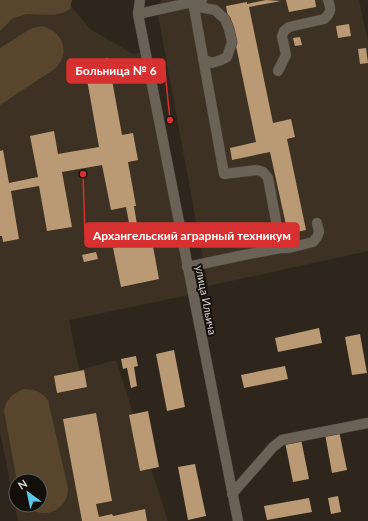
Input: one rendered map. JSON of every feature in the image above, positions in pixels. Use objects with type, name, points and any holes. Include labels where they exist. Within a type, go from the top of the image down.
[{"type":"street","name":"улица Ильича","points":[[140,0],[138,14],[238,521]]},
{"type":"street","points":[[278,71],[286,56],[282,36],[284,31],[289,27],[324,19],[328,16],[331,9],[328,0]]},
{"type":"street","points":[[196,3],[203,59],[224,174],[257,170],[263,172],[268,178],[281,248]]},
{"type":"street","points":[[138,14],[196,3],[215,10],[225,18],[232,42],[227,57],[212,63],[203,59]]},
{"type":"street","points":[[187,268],[239,256],[281,248],[289,248],[313,242],[319,232],[317,223]]},
{"type":"street","points":[[232,494],[273,447],[282,440],[368,423]]},
{"type":"shaded area","points":[[0,0],[72,0],[70,9],[65,12],[54,15],[27,14],[12,19],[0,31]]},
{"type":"shaded area","points":[[66,0],[90,29],[133,54],[141,52],[189,295],[69,320],[79,370],[116,360],[168,521],[18,521],[16,513],[48,513],[48,473],[8,473],[0,432],[0,22]]},
{"type":"shaded area","points":[[161,0],[359,0],[368,42],[368,251],[208,286],[158,15]]},
{"type":"shaded area","points":[[41,26],[49,28],[60,38],[63,44],[64,51],[59,64],[53,70],[0,105],[0,48],[30,29]]},
{"type":"shaded area","points":[[24,389],[31,390],[38,392],[48,400],[68,488],[64,503],[53,512],[48,513],[48,473],[16,473],[4,411],[6,403],[17,392]]},
{"type":"building","points":[[266,0],[281,1],[249,7],[273,123],[291,119],[295,137],[287,139],[306,230],[288,234],[270,152],[232,160],[230,148],[256,142],[230,17],[228,17],[226,6]]},
{"type":"building","points":[[286,0],[315,0],[316,7],[289,12]]},
{"type":"building","points":[[349,24],[351,36],[338,38],[336,26]]},
{"type":"building","points":[[300,37],[302,45],[295,46],[293,38]]},
{"type":"building","points":[[366,48],[368,63],[360,64],[358,49]]},
{"type":"building","points":[[108,58],[122,135],[133,133],[138,160],[128,162],[136,206],[134,206],[140,243],[152,241],[159,279],[121,287],[113,248],[133,244],[126,207],[111,210],[102,165],[62,172],[72,227],[47,231],[39,186],[11,191],[19,239],[3,242],[2,236],[0,236],[0,151],[3,150],[9,183],[38,177],[30,136],[54,131],[58,154],[99,147],[84,63]]},
{"type":"building","points":[[96,252],[98,259],[84,262],[82,255]]},
{"type":"building","points":[[319,328],[322,343],[278,352],[275,338]]},
{"type":"building","points":[[360,334],[367,373],[352,375],[345,337]]},
{"type":"building","points":[[174,350],[185,407],[167,411],[156,354]]},
{"type":"building","points":[[136,356],[138,366],[134,367],[137,386],[131,388],[127,368],[123,369],[121,359]]},
{"type":"building","points":[[285,366],[288,379],[244,388],[241,375]]},
{"type":"building","points":[[84,370],[87,387],[57,393],[54,376]]},
{"type":"building","points":[[148,411],[159,467],[140,471],[129,415]]},
{"type":"building","points":[[96,413],[112,501],[96,504],[99,517],[112,514],[113,516],[145,509],[147,521],[82,521],[63,419]]},
{"type":"building","points":[[339,431],[347,470],[332,473],[325,434]]},
{"type":"building","points":[[301,439],[309,479],[293,482],[285,442]]},
{"type":"building","points":[[195,464],[206,516],[188,520],[178,467]]},
{"type":"building","points":[[338,496],[341,512],[331,514],[328,498]]},
{"type":"building","points":[[309,498],[312,512],[267,520],[264,506]]},
{"type":"place","name":"Больница № 6","points":[[170,120]]},
{"type":"place","name":"Архангельский аграрный техникум","points":[[83,174]]}]
